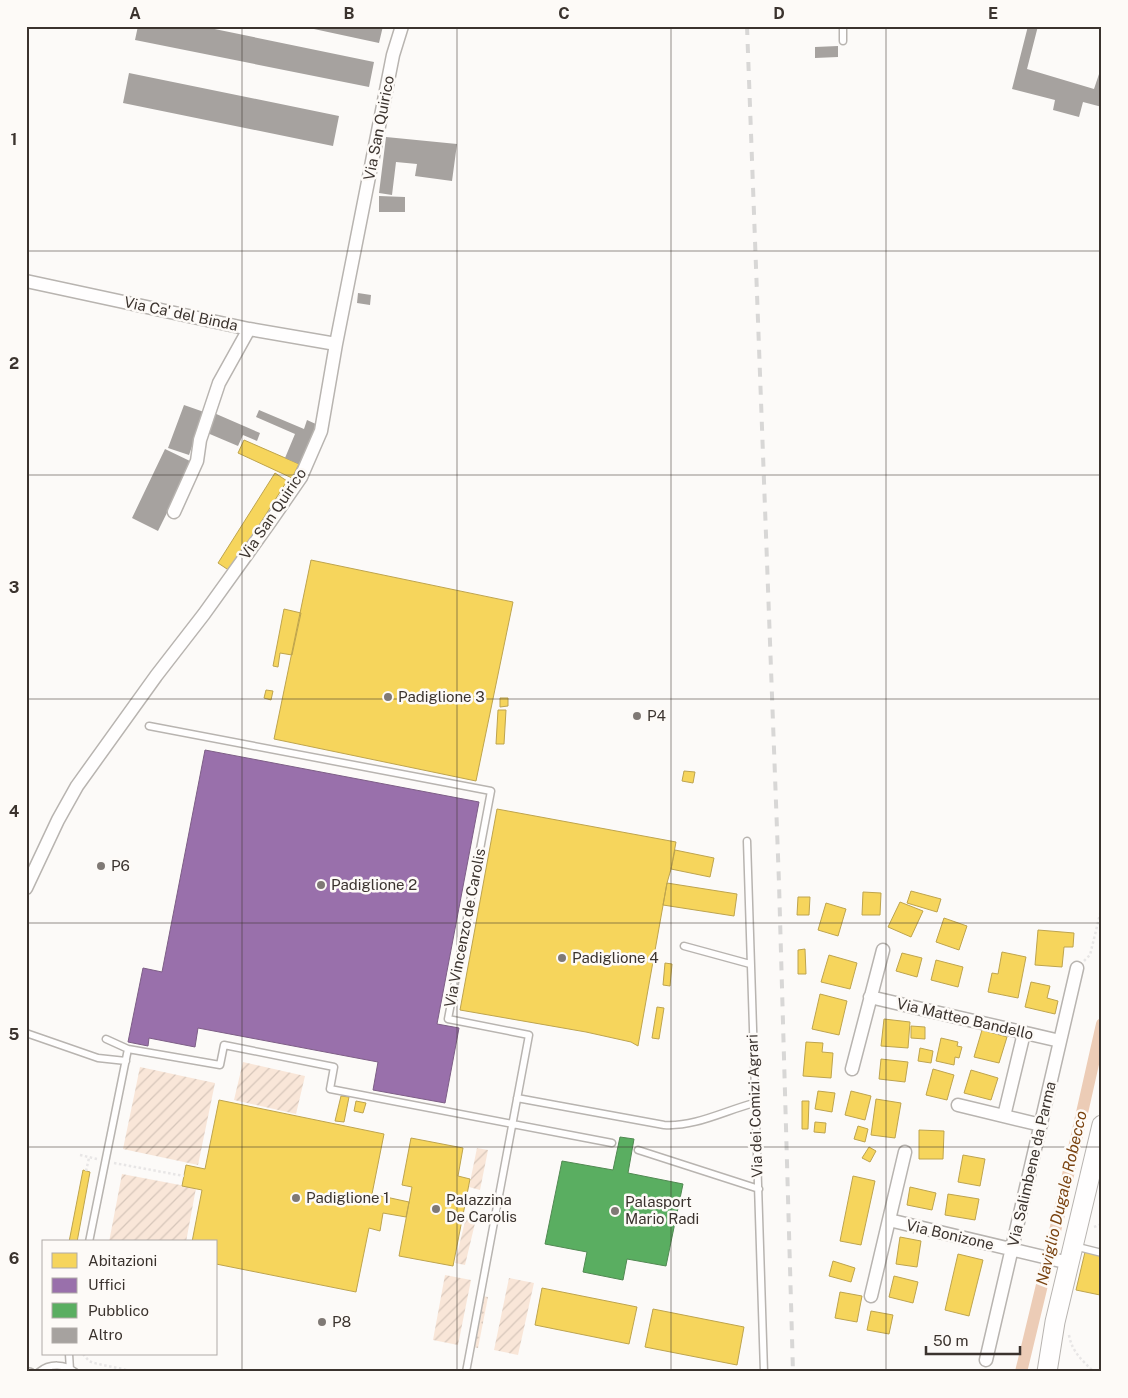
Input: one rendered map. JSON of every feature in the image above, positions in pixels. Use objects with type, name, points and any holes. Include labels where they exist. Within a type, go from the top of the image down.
[{"type":"main road","points":[[1047,1372],[1067,1257],[1102,1124]]},
{"type":"main road","points":[[1051,1353],[1061,1372]]},
{"type":"street","name":"Via San Quirico","points":[[26,888],[58,820],[77,786],[156,676],[204,614],[301,477],[321,431],[336,344],[393,55],[402,26]]},
{"type":"street","name":"Via Ca' del Binda","points":[[26,281],[249,329],[336,344]]},
{"type":"street","points":[[174,512],[197,461],[200,440],[219,383],[249,329]]},
{"type":"street","points":[[852,1069],[883,950]]},
{"type":"street","name":"Via Salimbene da Parma","points":[[986,1360],[1018,1251],[1041,1125],[1077,968]]},
{"type":"street","name":"Via Matteo Bandello","points":[[870,997],[1060,1041]]},
{"type":"street","points":[[1004,1116],[1024,1033]]},
{"type":"street","points":[[958,1105],[1041,1125]]},
{"type":"street","name":"Via Bonizone","points":[[871,1296],[905,1152]]},
{"type":"street","name":"Via Bonizone","points":[[889,1220],[1018,1251],[1067,1257]]},
{"type":"lane","points":[[843,26],[843,41]]},
{"type":"lane","name":"Via Vincenzo de Carolis","points":[[149,726],[492,791],[448,1019],[530,1035],[466,1372]]},
{"type":"lane","name":"Via dei Comizi Agrari","points":[[747,840],[764,1372]]},
{"type":"lane","points":[[684,946],[750,964]]},
{"type":"lane","points":[[26,1033],[98,1058],[126,1061]]},
{"type":"lane","points":[[106,1040],[128,1050],[220,1065],[224,1045],[334,1068],[330,1089],[612,1143]]},
{"type":"lane","points":[[90,1240],[128,1050]]},
{"type":"lane","points":[[518,1098],[676,1125],[688,1124],[754,1103]]},
{"type":"lane","points":[[638,1150],[759,1189]]},
{"type":"lane","points":[[1067,1257],[1102,1252]]},
{"type":"lane","points":[[39,1372],[44,1368],[56,1365],[72,1370],[69,1356]]},
{"type":"lane","points":[[26,1371],[30,1372]]},
{"type":"path","points":[[1077,968],[1090,956],[1102,906]]},
{"type":"path","points":[[80,1155],[184,1176]]},
{"type":"path","points":[[86,1171],[89,1157]]},
{"type":"path","points":[[1069,1333],[1071,1346],[1094,1372]]},
{"type":"path","points":[[85,1356],[94,1363],[136,1372]]},
{"type":"shaded area","points":[[243,1062],[305,1076],[296,1114],[234,1100]]},
{"type":"shaded area","points":[[140,1067],[215,1083],[198,1165],[123,1149]]},
{"type":"shaded area","points":[[477,1148],[488,1150],[480,1190],[469,1187]]},
{"type":"shaded area","points":[[122,1174],[196,1188],[186,1240],[109,1240]]},
{"type":"shaded area","points":[[466,1217],[476,1219],[465,1265],[455,1263]]},
{"type":"shaded area","points":[[445,1275],[471,1280],[458,1345],[433,1340]]},
{"type":"shaded area","points":[[509,1278],[534,1283],[518,1355],[494,1350]]},
{"type":"shaded area","points":[[483,1296],[488,1297],[478,1348],[473,1347]]},
{"type":"building: Abitazioni","points":[[244,440],[299,464],[292,478],[238,453]]},
{"type":"building: Abitazioni","points":[[275,473],[287,481],[230,571],[218,563]]},
{"type":"building: Abitazioni","name":"Padiglione 3","points":[[311,560],[513,602],[476,781],[274,739]]},
{"type":"building: Abitazioni","points":[[284,609],[301,613],[292,655],[280,653],[278,667],[273,666]]},
{"type":"building: Abitazioni","points":[[266,690],[273,691],[271,700],[264,698]]},
{"type":"building: Abitazioni","points":[[500,698],[508,698],[508,706],[500,707]]},
{"type":"building: Abitazioni","points":[[498,710],[506,710],[504,744],[496,744]]},
{"type":"building: Abitazioni","points":[[684,771],[695,772],[693,783],[682,781]]},
{"type":"building: Abitazioni","name":"Padiglione 4","points":[[497,809],[676,842],[638,1046],[631,1042],[586,1032],[460,1010]]},
{"type":"building: Abitazioni","points":[[675,850],[714,858],[710,877],[671,869]]},
{"type":"building: Abitazioni","points":[[667,883],[737,894],[734,916],[663,905]]},
{"type":"building: Abitazioni","points":[[911,891],[941,899],[937,912],[907,903]]},
{"type":"building: Abitazioni","points":[[863,892],[881,893],[880,915],[862,915]]},
{"type":"building: Abitazioni","points":[[798,897],[810,897],[809,915],[797,915]]},
{"type":"building: Abitazioni","points":[[900,902],[923,911],[911,937],[888,927]]},
{"type":"building: Abitazioni","points":[[826,903],[846,909],[838,936],[818,930]]},
{"type":"building: Abitazioni","points":[[944,918],[967,926],[959,950],[936,942]]},
{"type":"building: Abitazioni","points":[[1038,930],[1074,933],[1073,947],[1064,947],[1062,967],[1035,965]]},
{"type":"building: Abitazioni","points":[[805,949],[806,974],[798,974],[798,950]]},
{"type":"building: Abitazioni","points":[[1002,952],[1026,957],[1018,998],[988,992],[992,973],[998,974]]},
{"type":"building: Abitazioni","points":[[902,953],[922,958],[917,977],[896,971]]},
{"type":"building: Abitazioni","points":[[829,955],[857,963],[850,989],[821,982]]},
{"type":"building: Abitazioni","points":[[936,960],[963,967],[958,987],[931,980]]},
{"type":"building: Abitazioni","points":[[665,963],[672,964],[670,986],[663,985]]},
{"type":"building: Abitazioni","points":[[1031,982],[1050,986],[1047,998],[1058,1001],[1055,1014],[1025,1007]]},
{"type":"building: Abitazioni","points":[[820,994],[847,1001],[839,1035],[812,1029]]},
{"type":"building: Abitazioni","points":[[657,1007],[664,1008],[659,1039],[652,1038]]},
{"type":"building: Abitazioni","points":[[884,1019],[910,1022],[908,1048],[881,1046]]},
{"type":"building: Abitazioni","points":[[911,1026],[925,1027],[925,1039],[911,1038]]},
{"type":"building: Abitazioni","points":[[982,1030],[1007,1037],[999,1063],[974,1057]]},
{"type":"building: Abitazioni","points":[[941,1038],[958,1042],[957,1046],[962,1047],[959,1058],[955,1057],[954,1065],[936,1061]]},
{"type":"building: Abitazioni","points":[[806,1042],[823,1043],[822,1052],[833,1053],[831,1078],[803,1076]]},
{"type":"building: Abitazioni","points":[[920,1048],[933,1051],[931,1063],[918,1061]]},
{"type":"building: Abitazioni","points":[[881,1059],[908,1062],[905,1082],[879,1079]]},
{"type":"building: Abitazioni","points":[[933,1069],[954,1075],[947,1100],[926,1095]]},
{"type":"building: Abitazioni","points":[[971,1070],[998,1078],[991,1100],[964,1093]]},
{"type":"building: Abitazioni","points":[[818,1091],[835,1093],[832,1112],[815,1109]]},
{"type":"building: Abitazioni","points":[[851,1091],[871,1096],[865,1120],[845,1115]]},
{"type":"building: Abitazioni","points":[[341,1096],[349,1097],[344,1122],[335,1121]]},
{"type":"building: Abitazioni","points":[[876,1099],[901,1103],[895,1138],[871,1135]]},
{"type":"building: Abitazioni","name":"Padiglione 1","points":[[219,1100],[384,1134],[372,1194],[409,1202],[406,1217],[383,1213],[380,1231],[369,1228],[356,1292],[218,1264],[218,1240],[192,1240],[202,1190],[182,1186],[186,1165],[205,1169]]},
{"type":"building: Abitazioni","points":[[356,1101],[366,1103],[363,1113],[354,1111]]},
{"type":"building: Abitazioni","points":[[802,1101],[809,1101],[808,1129],[802,1129]]},
{"type":"building: Abitazioni","points":[[815,1122],[826,1123],[825,1133],[814,1132]]},
{"type":"building: Abitazioni","points":[[858,1126],[868,1129],[865,1142],[854,1139]]},
{"type":"building: Abitazioni","points":[[919,1130],[944,1131],[943,1159],[919,1159]]},
{"type":"building: Abitazioni","name":"Palazzina De Carolis","points":[[411,1138],[463,1148],[458,1176],[470,1179],[453,1266],[399,1256],[412,1187],[402,1185]]},
{"type":"building: Abitazioni","points":[[869,1147],[876,1151],[870,1162],[862,1158]]},
{"type":"building: Abitazioni","points":[[963,1155],[985,1159],[980,1186],[958,1182]]},
{"type":"building: Abitazioni","points":[[83,1170],[90,1172],[77,1240],[69,1240]]},
{"type":"building: Abitazioni","points":[[853,1176],[875,1181],[861,1245],[840,1241]]},
{"type":"building: Abitazioni","points":[[910,1187],[936,1193],[932,1210],[907,1205]]},
{"type":"building: Abitazioni","points":[[948,1194],[979,1199],[975,1220],[945,1215]]},
{"type":"building: Abitazioni","points":[[900,1237],[921,1241],[917,1267],[896,1264]]},
{"type":"building: Abitazioni","points":[[1085,1252],[1102,1256],[1102,1289],[1100,1295],[1076,1290]]},
{"type":"building: Abitazioni","points":[[958,1254],[983,1260],[969,1316],[945,1310]]},
{"type":"building: Abitazioni","points":[[833,1261],[855,1268],[851,1282],[829,1276]]},
{"type":"building: Abitazioni","points":[[894,1276],[918,1282],[913,1303],[889,1297]]},
{"type":"building: Abitazioni","points":[[542,1288],[637,1307],[629,1344],[535,1325]]},
{"type":"building: Abitazioni","points":[[840,1292],[862,1296],[857,1322],[835,1318]]},
{"type":"building: Abitazioni","points":[[653,1309],[744,1327],[737,1365],[645,1347]]},
{"type":"building: Abitazioni","points":[[871,1311],[893,1315],[889,1334],[867,1330]]},
{"type":"building: Uffici","name":"Padiglione 2","points":[[205,750],[479,802],[437,1024],[459,1028],[445,1103],[373,1090],[378,1062],[198,1028],[195,1047],[149,1038],[148,1046],[128,1042],[143,968],[162,972]]},
{"type":"building: Pubblico","points":[[620,1137],[634,1139],[628,1173],[683,1184],[666,1266],[627,1259],[623,1280],[583,1272],[587,1252],[545,1244],[562,1161],[613,1170]]},
{"type":"building: Altro","points":[[138,26],[200,26],[374,62],[369,87],[135,40]]},
{"type":"building: Altro","points":[[300,26],[383,26],[379,43]]},
{"type":"building: Altro","points":[[1028,26],[1038,26],[1027,69],[1094,89],[1102,65],[1102,107],[1083,102],[1079,117],[1053,110],[1055,100],[1012,89]]},
{"type":"building: Altro","points":[[838,46],[838,57],[815,58],[815,47]]},
{"type":"building: Altro","points":[[129,73],[339,116],[333,146],[123,103]]},
{"type":"building: Altro","points":[[386,137],[457,144],[452,181],[415,176],[417,164],[396,162],[392,195],[379,193]]},
{"type":"building: Altro","points":[[379,196],[405,197],[405,212],[379,212]]},
{"type":"building: Altro","points":[[358,293],[371,295],[370,305],[357,303]]},
{"type":"building: Altro","points":[[184,405],[204,412],[189,455],[168,448]]},
{"type":"building: Altro","points":[[259,410],[304,429],[307,420],[318,425],[301,465],[285,458],[295,434],[256,417]]},
{"type":"building: Altro","points":[[214,413],[260,433],[257,441],[243,435],[238,446],[205,432]]},
{"type":"building: Altro","points":[[165,449],[192,462],[158,531],[132,518]]},
{"type":"waterway","name":"Naviglio Dugale Robecco","points":[[1021,1372],[1102,1024]]},
{"type":"railway","points":[[747,26],[779,883],[793,1372]]},
{"type":"place","name":"Padiglione 3","points":[[388,697]]},
{"type":"place","name":"P4","points":[[637,716]]},
{"type":"place","name":"P6","points":[[101,866]]},
{"type":"place","name":"Padiglione 2","points":[[321,885]]},
{"type":"place","name":"Padiglione 4","points":[[562,958]]},
{"type":"place","name":"Padiglione 1","points":[[296,1198]]},
{"type":"place","name":"Palazzina De Carolis","points":[[436,1209]]},
{"type":"place","name":"Palasport Mario Radi","points":[[615,1211]]},
{"type":"place","name":"P8","points":[[322,1322]]}]
